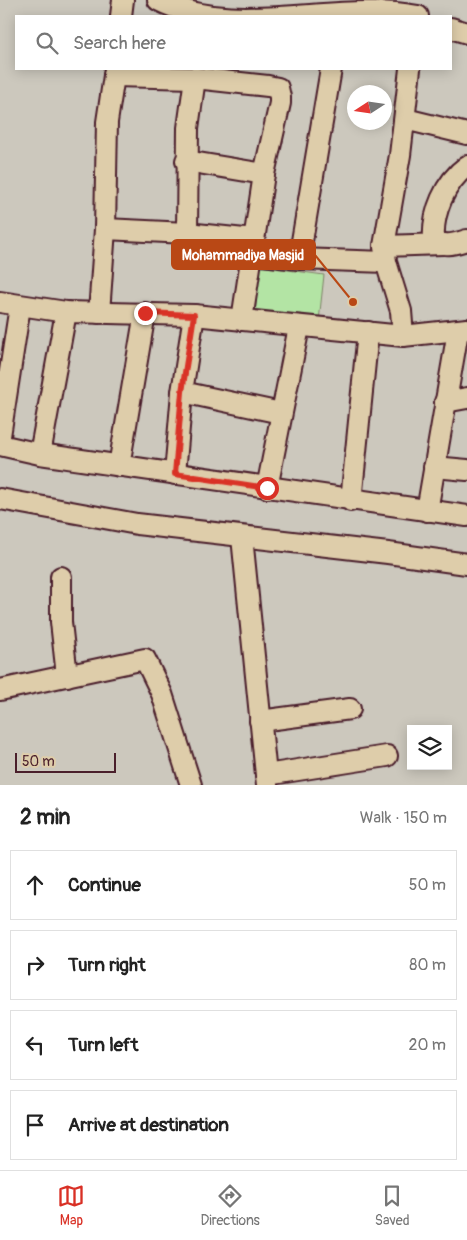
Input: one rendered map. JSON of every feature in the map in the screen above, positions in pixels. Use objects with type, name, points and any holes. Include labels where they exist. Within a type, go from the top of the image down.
[{"type":"street","points":[[121,15],[124,0]]},
{"type":"street","points":[[158,0],[168,5],[213,15]]},
{"type":"street","points":[[248,0],[248,15]]},
{"type":"street","points":[[294,15],[340,14],[381,6],[412,15]]},
{"type":"street","points":[[452,28],[467,33]]},
{"type":"street","points":[[299,259],[331,70]]},
{"type":"street","points":[[403,336],[397,293],[385,254],[410,70]]},
{"type":"street","points":[[99,313],[105,229],[107,122],[114,73],[195,78],[278,88],[280,103],[264,174],[242,320]]},
{"type":"street","points":[[187,233],[186,162],[188,128],[195,78]]},
{"type":"street","points":[[404,119],[467,134]]},
{"type":"street","points":[[186,162],[264,174]]},
{"type":"street","points":[[444,244],[434,240],[440,203],[449,185],[467,166]]},
{"type":"street","points":[[105,229],[187,233],[299,259],[385,254],[467,240]]},
{"type":"street","points":[[0,302],[66,312],[194,315],[403,336],[463,330],[445,402],[427,511]]},
{"type":"street","points":[[0,436],[20,306]]},
{"type":"street","points":[[40,454],[66,312]]},
{"type":"street","points":[[119,466],[145,313]]},
{"type":"street","points":[[175,474],[182,392],[194,315]]},
{"type":"street","points":[[267,488],[299,327]]},
{"type":"street","points":[[351,501],[368,332]]},
{"type":"street","points":[[182,392],[281,412]]},
{"type":"street","points":[[445,402],[467,398]]},
{"type":"street","points":[[0,445],[40,454],[351,501],[467,516]]},
{"type":"street","points":[[434,467],[467,470]]},
{"type":"street","points":[[0,499],[137,524],[388,552],[467,564]]},
{"type":"street","points":[[242,537],[267,780],[387,756]]},
{"type":"street","points":[[61,578],[61,622],[67,676]]},
{"type":"street","points":[[0,690],[143,659],[148,661],[162,694],[191,785]]},
{"type":"street","points":[[260,721],[350,709]]},
{"type":"green space","points":[[259,266],[324,275],[319,321],[255,316]]},
{"type":"place","name":"Mohammadiya Masjid","points":[[353,302]]},
{"type":"route","points":[[145,313],[194,315],[182,392],[175,474],[267,488]]}]
